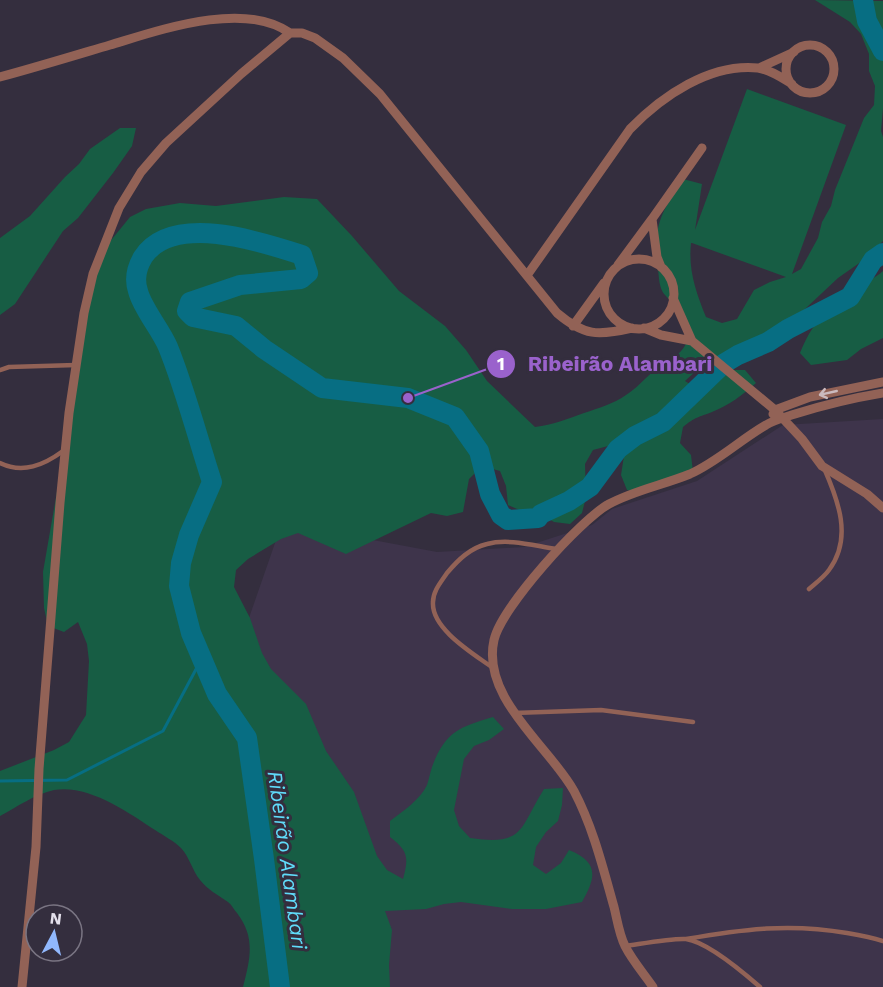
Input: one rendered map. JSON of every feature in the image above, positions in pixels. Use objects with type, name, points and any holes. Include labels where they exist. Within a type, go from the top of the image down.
[{"type":"street","points":[[0,77],[204,19],[246,16],[264,19],[280,25],[290,33],[302,33],[315,38],[343,58],[380,94],[528,274],[546,300],[573,326],[592,333],[610,333],[654,325],[664,318],[670,309],[673,286],[657,257],[652,219]]},
{"type":"street","points":[[22,987],[34,870],[39,769],[66,450],[76,365],[93,274],[102,246],[128,190],[141,172],[166,143],[241,74],[290,33]]},
{"type":"street","points":[[528,274],[630,129],[647,111],[704,77],[720,72],[759,68],[810,45],[825,50],[834,63],[834,72],[828,86],[821,91],[805,93],[776,74],[759,68]]},
{"type":"street","points":[[792,84],[786,70],[790,56],[796,51]]},
{"type":"street","points":[[573,326],[702,148]]},
{"type":"street","points":[[616,267],[624,262],[643,259],[661,267]]},
{"type":"street","points":[[607,278],[604,297],[610,315],[620,323],[632,328]]},
{"type":"street","points":[[673,298],[695,344],[775,410],[802,439],[822,466],[867,494],[883,508]]},
{"type":"street","points":[[644,328],[695,344]]},
{"type":"street","points":[[768,424],[775,410],[810,397],[883,382]]},
{"type":"street","points":[[653,987],[625,946],[587,822],[574,792],[560,770],[514,713],[502,693],[493,668],[493,641],[500,622],[588,518],[608,505],[625,496],[690,474],[768,424],[782,418],[848,399],[883,393]]},
{"type":"lane","points":[[0,370],[9,367],[76,365]]},
{"type":"lane","points":[[0,463],[15,468],[28,468],[52,459],[66,450]]},
{"type":"lane","points":[[809,589],[828,572],[836,560],[841,537],[841,510],[822,466]]},
{"type":"lane","points":[[493,668],[466,649],[436,619],[432,604],[435,591],[457,561],[473,548],[489,543],[511,542],[559,550]]},
{"type":"lane","points":[[514,713],[601,710],[693,722]]},
{"type":"lane","points":[[625,946],[756,928],[793,927],[835,931],[883,941]]},
{"type":"lane","points":[[686,939],[727,960],[760,987]]},
{"type":"shaded area","points":[[883,419],[883,987],[385,987],[233,664],[282,523],[437,552],[524,547],[592,525],[612,509],[697,481],[783,425]]},
{"type":"green space","points":[[815,0],[883,1],[881,131],[883,137],[883,241],[775,335],[726,353],[697,370],[685,381],[698,389],[726,370],[745,370],[756,383],[730,403],[694,419],[683,427],[680,443],[691,455],[693,472],[644,493],[627,490],[621,475],[624,456],[608,446],[593,450],[585,464],[586,497],[582,513],[570,524],[554,522],[540,514],[524,512],[508,505],[506,486],[500,471],[482,466],[469,479],[463,512],[447,516],[431,513],[346,554],[298,533],[281,539],[248,559],[236,570],[234,587],[250,618],[262,653],[271,669],[306,704],[326,751],[354,792],[377,856],[387,870],[403,879],[406,865],[404,851],[390,837],[390,821],[420,796],[427,785],[437,755],[448,738],[462,728],[493,717],[504,729],[489,740],[474,746],[464,759],[454,810],[459,826],[470,838],[488,840],[511,837],[524,824],[544,789],[563,788],[558,821],[546,832],[536,847],[533,865],[546,874],[561,863],[569,850],[585,860],[590,865],[592,877],[582,902],[546,909],[512,909],[461,902],[426,909],[385,911],[392,930],[390,987],[243,987],[250,949],[243,922],[229,903],[200,880],[178,845],[133,815],[94,795],[80,791],[67,789],[40,794],[0,816],[0,771],[69,742],[86,715],[89,661],[87,644],[78,622],[64,632],[48,626],[44,608],[43,572],[97,261],[130,217],[146,209],[180,203],[216,206],[284,197],[317,199],[399,291],[445,326],[466,350],[487,381],[535,427],[554,423],[606,406],[621,398],[677,355],[685,345],[688,332],[686,319],[660,286],[657,241],[660,221],[683,179],[702,184],[695,230],[747,89],[846,125],[792,274],[801,269],[818,238],[822,222],[831,206],[835,190],[864,118],[874,105],[875,86],[869,71],[869,54],[861,34],[850,22]],"holes":[[[691,243],[786,277],[754,290],[737,319],[722,323],[706,317],[702,308],[692,272]]]},
{"type":"green space","points":[[120,128],[136,128],[132,146],[78,218],[63,231],[15,304],[0,315],[0,238],[30,216],[79,164],[90,149]]},
{"type":"green space","points":[[883,271],[883,338],[861,349],[847,360],[811,365],[800,353],[820,318],[850,291]]},
{"type":"waterway","name":"Ribeirão Alambari","points":[[863,0],[867,21],[883,51]]},
{"type":"waterway","name":"Ribeirão Alambari","points":[[280,987],[247,738],[217,694],[191,633],[179,586],[181,563],[189,535],[212,482],[168,347],[143,305],[138,291],[137,273],[143,257],[157,243],[175,236],[196,233],[242,238],[302,255],[308,273],[301,279],[240,285],[190,302],[187,311],[193,317],[236,326],[264,349],[322,388],[408,398],[455,417],[479,451],[490,494],[501,515],[508,520],[538,518],[541,514],[569,501],[590,487],[618,449],[635,436],[663,422],[723,364],[850,297],[873,260],[883,253]]},
{"type":"waterway","points":[[0,781],[67,780],[163,731],[202,658]]},
{"type":"place","name":"Ribeirão Alambari","points":[[408,398]]}]
